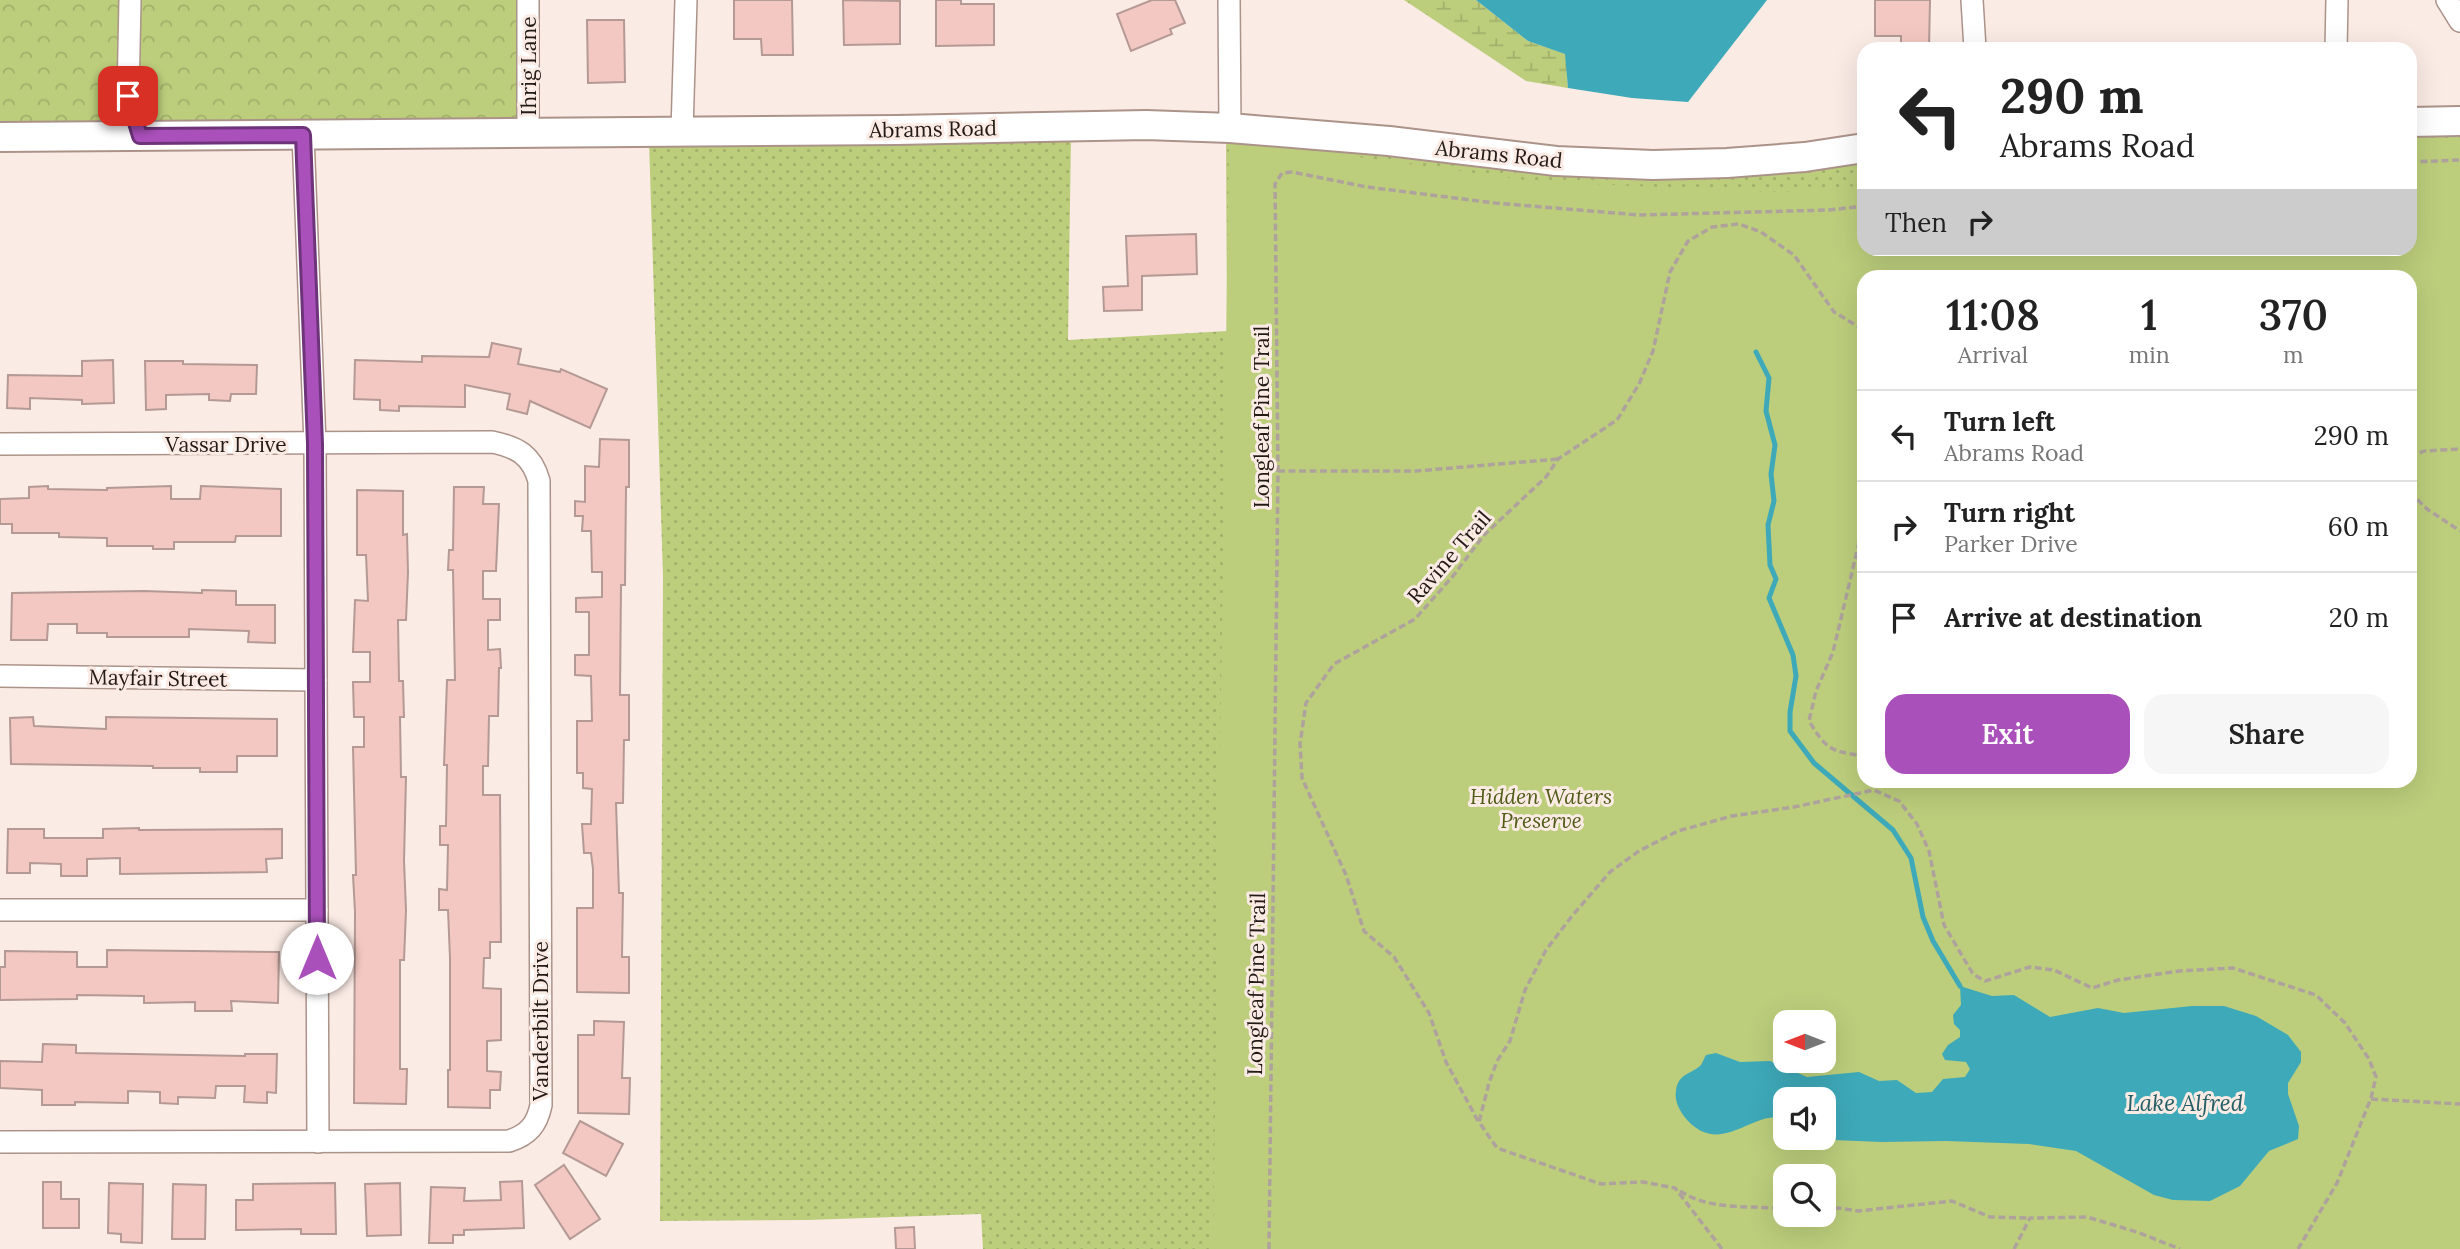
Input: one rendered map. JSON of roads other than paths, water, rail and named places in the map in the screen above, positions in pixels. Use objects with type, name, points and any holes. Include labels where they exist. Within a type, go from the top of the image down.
[{"type":"street","points":[[130,0],[128,96],[140,136]]},
{"type":"street","name":"Ihrig Lane","points":[[528,0],[528,133]]},
{"type":"street","points":[[682,131],[686,0]]},
{"type":"street","points":[[1229,0],[1230,128]]},
{"type":"street","points":[[1972,0],[1975,42]]},
{"type":"street","points":[[2336,42],[2337,0]]},
{"type":"street","points":[[2447,0],[2460,21]]},
{"type":"street","points":[[2417,122],[2460,121]]},
{"type":"street","name":"Abrams Road","points":[[0,137],[1146,125],[1230,128],[1389,141],[1556,161],[1653,165],[1805,157],[1857,149]]},
{"type":"street","points":[[303,135],[315,444],[318,1142]]},
{"type":"street","name":"Vassar Drive","points":[[0,444],[492,442],[520,452],[531,461]]},
{"type":"street","name":"Vanderbilt Drive","points":[[0,1142],[509,1141],[521,1137],[531,1129],[538,1118],[541,1105],[539,481],[531,461]]},
{"type":"street","name":"Mayfair Street","points":[[0,676],[317,680]]},
{"type":"street","points":[[0,910],[317,910]]},
{"type":"water","points":[[1476,0],[1767,0],[1688,102],[1632,98],[1568,88],[1565,54],[1528,41]]},
{"type":"water","name":"Lake Alfred","points":[[1960,986],[1992,996],[2014,995],[2050,1017],[2098,1008],[2124,1013],[2192,1006],[2224,1006],[2256,1016],[2288,1035],[2301,1052],[2301,1062],[2288,1083],[2288,1094],[2299,1126],[2298,1139],[2269,1151],[2240,1186],[2210,1201],[2173,1200],[2154,1195],[2076,1151],[2029,1144],[1836,1140],[1836,1087],[1773,1087],[1773,1117],[1726,1133],[1714,1134],[1701,1131],[1688,1121],[1676,1099],[1679,1081],[1701,1065],[1706,1055],[1716,1053],[1740,1062],[1770,1061],[1773,1062],[1773,1073],[1798,1073],[1807,1077],[1859,1072],[1879,1081],[1897,1080],[1916,1093],[1932,1092],[1943,1079],[1965,1077],[1970,1069],[1966,1062],[1945,1060],[1942,1054],[1948,1045],[1960,1037],[1960,1030],[1954,1024],[1953,1015],[1961,1005]]},
{"type":"waterway","points":[[1756,352],[1769,378],[1766,411],[1775,445],[1771,474],[1774,501],[1768,525],[1770,565],[1776,579],[1769,598],[1793,655],[1796,676],[1790,731],[1814,763],[1893,830],[1911,858],[1923,917],[1933,941],[1960,986]]},
{"type":"park label","name":"Hidden Waters Preserve","points":[[1541,808]]}]
